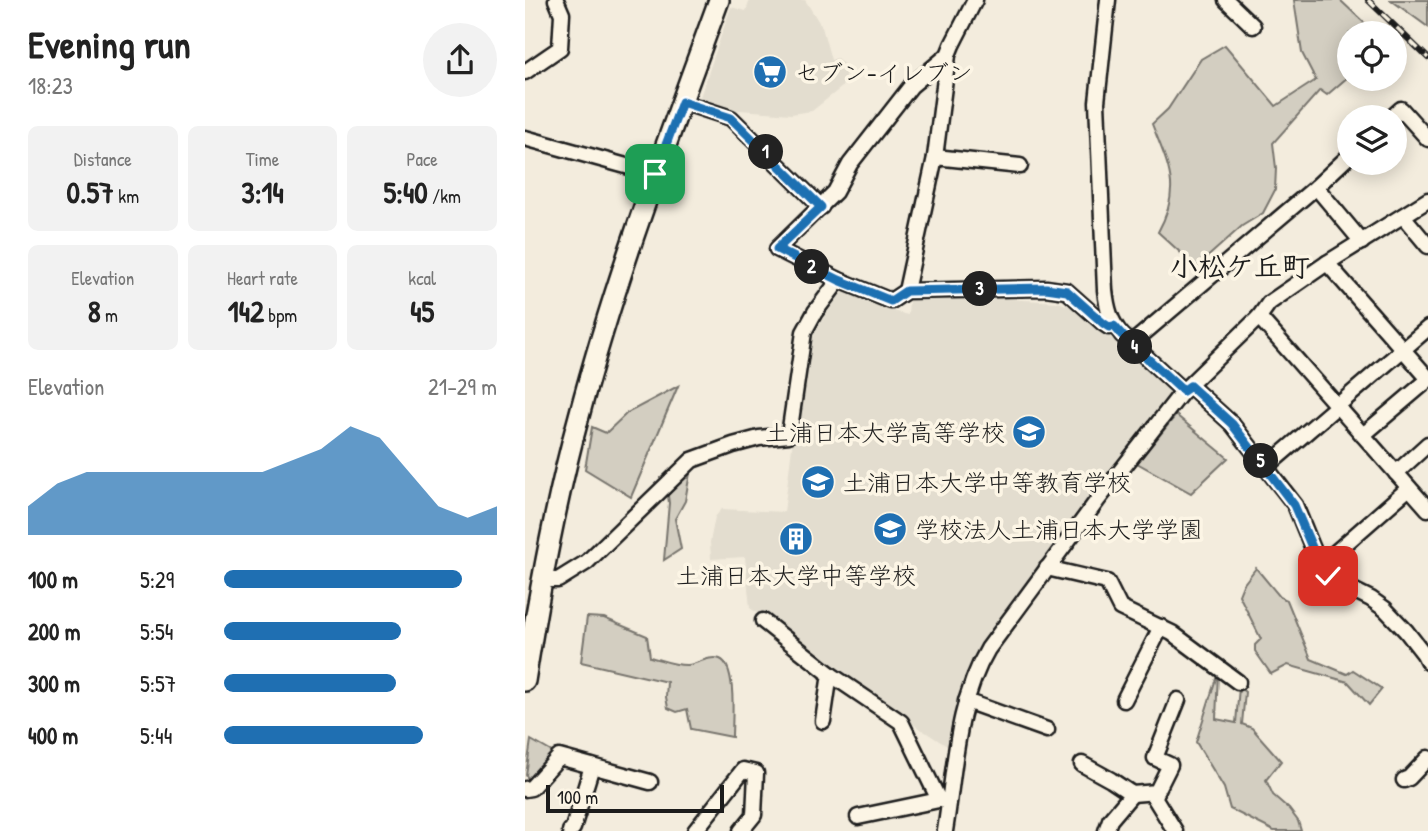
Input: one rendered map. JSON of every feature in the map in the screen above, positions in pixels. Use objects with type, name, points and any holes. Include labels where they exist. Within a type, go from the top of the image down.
[{"type":"street","points":[[525,72],[560,48],[562,14],[556,0]]},
{"type":"street","points":[[525,681],[530,613],[542,580],[578,417],[655,174],[719,0]]},
{"type":"street","points":[[906,291],[935,157],[948,55],[975,0]]},
{"type":"street","points":[[1108,0],[1097,102],[1105,290],[1108,313],[1114,326],[1131,344],[1232,424],[1294,505],[1320,566],[1335,581],[1385,609],[1428,662]]},
{"type":"street","points":[[1226,0],[1253,26]]},
{"type":"street","points":[[948,55],[911,86],[850,164],[835,192],[777,249],[839,280],[891,301],[906,291],[1046,288],[1067,291],[1103,323],[1109,327],[1114,326]]},
{"type":"street","points":[[682,102],[731,118],[821,207]]},
{"type":"street","points":[[1407,116],[1428,139]]},
{"type":"street","points":[[525,138],[655,174]]},
{"type":"street","points":[[935,157],[1020,166]]},
{"type":"street","points":[[1131,344],[1337,167]]},
{"type":"street","points":[[1316,187],[1361,242]]},
{"type":"street","points":[[945,831],[944,800],[971,683],[988,649],[1047,568],[1187,388],[1259,317],[1269,303],[1428,200]]},
{"type":"street","points":[[1403,216],[1428,246]]},
{"type":"street","points":[[1327,263],[1428,379],[1363,435]]},
{"type":"street","points":[[542,580],[558,580],[587,562],[692,460],[759,438],[789,435],[804,332],[839,280]]},
{"type":"street","points":[[1259,317],[1428,509]]},
{"type":"street","points":[[1266,467],[1428,328]]},
{"type":"street","points":[[1396,473],[1428,444]]},
{"type":"street","points":[[1320,566],[1409,488]]},
{"type":"street","points":[[1047,568],[1107,582],[1120,608],[1172,633],[1238,682]]},
{"type":"street","points":[[763,621],[830,674],[901,722],[944,800]]},
{"type":"street","points":[[1124,700],[1161,627]]},
{"type":"street","points":[[824,721],[830,674]]},
{"type":"street","points":[[1175,831],[1154,797],[1170,765],[1155,758],[1178,700]]},
{"type":"street","points":[[966,701],[1047,730]]},
{"type":"street","points":[[525,789],[531,788],[559,757],[650,782]]},
{"type":"street","points":[[1404,780],[1428,758]]},
{"type":"street","points":[[1082,764],[1132,794],[1157,792]]},
{"type":"street","points":[[570,831],[591,766]]},
{"type":"street","points":[[695,831],[743,771],[757,773],[754,815],[741,831]]},
{"type":"street","points":[[1106,831],[1110,820],[1132,794]]},
{"type":"street","points":[[858,817],[944,800]]},
{"type":"shaded area","points":[[750,0],[805,0],[822,27],[831,60],[837,58],[847,68],[842,87],[812,111],[791,114],[735,111],[699,100],[731,7],[746,11]]},
{"type":"shaded area","points":[[1294,0],[1340,0],[1362,21],[1337,21],[1337,86],[1327,95],[1320,90],[1273,143],[1275,190],[1263,213],[1242,226],[1193,270],[1193,264],[1158,232],[1170,203],[1171,190],[1168,166],[1152,124],[1168,109],[1201,59],[1225,45],[1276,106],[1316,80],[1302,53]]},
{"type":"shaded area","points":[[1391,0],[1428,0],[1428,27]]},
{"type":"shaded area","name":"学校法人土浦日本大学学園","points":[[849,290],[908,315],[909,300],[922,294],[1058,302],[1074,308],[1117,343],[1123,344],[1172,392],[976,652],[964,677],[950,748],[899,715],[750,608],[745,557],[711,559],[710,542],[715,517],[722,509],[784,512],[807,354],[815,331],[840,294]]},
{"type":"shaded area","points":[[678,386],[631,497],[585,469],[592,427],[606,433],[627,413]]},
{"type":"shaded area","points":[[1176,415],[1228,458],[1191,493],[1137,463]]},
{"type":"shaded area","points":[[690,473],[685,501],[675,519],[681,549],[664,560],[669,503],[667,489]]},
{"type":"shaded area","points":[[1256,568],[1280,597],[1287,600],[1311,659],[1347,674],[1353,670],[1382,689],[1369,705],[1348,682],[1288,665],[1271,674],[1255,651],[1255,645],[1261,639],[1239,595]]},
{"type":"shaded area","points":[[587,617],[604,618],[647,636],[650,657],[683,665],[712,658],[720,659],[729,672],[731,683],[732,737],[691,729],[687,709],[677,712],[668,708],[667,682],[581,662]]},
{"type":"shaded area","points":[[1218,672],[1216,719],[1236,723],[1239,687],[1245,692],[1242,724],[1252,728],[1281,761],[1266,780],[1273,795],[1298,821],[1301,831],[1274,831],[1230,809],[1224,788],[1196,742]]},
{"type":"shaded area","points":[[531,740],[552,752],[560,749],[530,783],[526,775]]},
{"type":"railway","points":[[1368,0],[1428,58]]},
{"type":"place","name":"セブン-イレブン","points":[[770,72]]},
{"type":"place","name":"土浦日本大学高等学校","points":[[1029,432]]},
{"type":"place","name":"土浦日本大学中等教育学校","points":[[818,482]]},
{"type":"place","name":"学校法人土浦日本大学学園","points":[[890,529]]},
{"type":"place","name":"土浦日本大学中等学校","points":[[796,539]]},
{"type":"district","name":"小松ケ丘町","points":[[1240,266]]},
{"type":"route","points":[[655,174],[682,102],[731,118],[821,207],[777,249],[839,280],[891,301],[906,291],[1046,288],[1067,291],[1103,323],[1109,327],[1114,326],[1183,391],[1190,386],[1232,424],[1294,505],[1320,566],[1328,576]]}]
